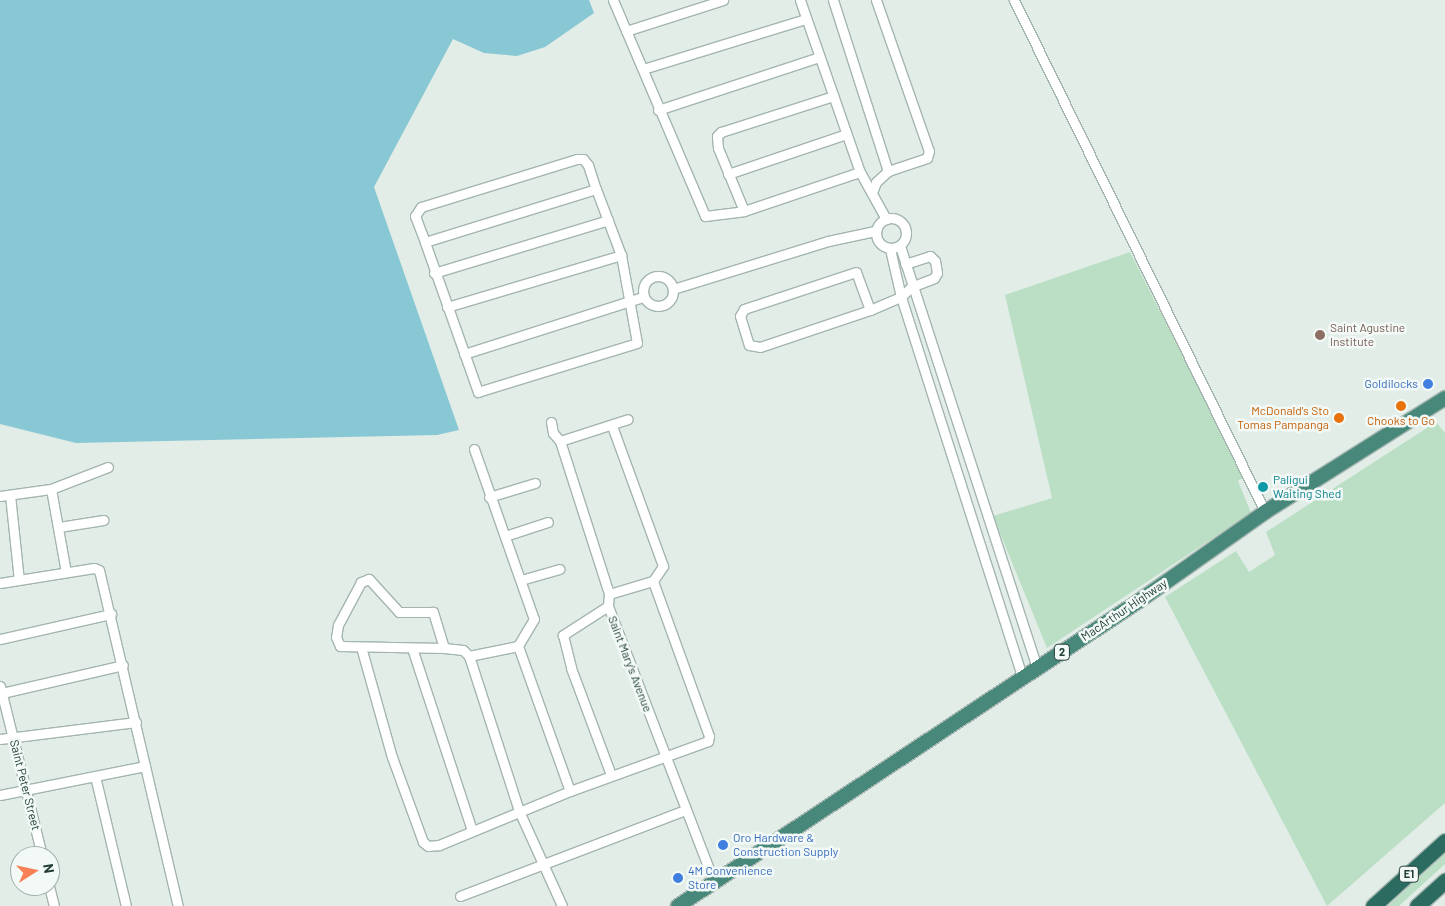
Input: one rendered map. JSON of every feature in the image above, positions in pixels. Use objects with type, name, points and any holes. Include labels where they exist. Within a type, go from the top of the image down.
[{"type":"highway","name":"MacArthur Highway","points":[[678,906],[1038,668],[1265,512],[1445,398]]},
{"type":"highway","name":"E1","points":[[1374,906],[1445,841]]},
{"type":"highway","name":"E1","points":[[1417,906],[1445,880]]},
{"type":"street","points":[[613,0],[643,69],[658,110],[705,216],[744,211],[860,172]]},
{"type":"street","points":[[626,30],[723,0]]},
{"type":"street","points":[[800,0],[860,172],[886,218]]},
{"type":"street","points":[[833,0],[888,171]]},
{"type":"street","points":[[872,193],[876,182],[888,171],[927,158],[929,152],[876,0]]},
{"type":"street","points":[[1014,0],[1265,512]]},
{"type":"street","points":[[643,69],[806,19]]},
{"type":"street","points":[[658,110],[819,58]]},
{"type":"street","points":[[744,211],[718,148],[717,136],[721,132],[833,96]]},
{"type":"street","points":[[728,174],[846,134]]},
{"type":"street","points":[[577,159],[583,159],[588,165],[608,220],[622,255],[637,340],[632,347],[482,393],[476,390],[415,216],[420,206],[577,159]]},
{"type":"street","points":[[425,242],[596,189]]},
{"type":"street","points":[[673,289],[828,241],[875,232],[886,218]]},
{"type":"street","points":[[886,218],[896,219],[904,225],[906,235],[900,246],[911,287],[1038,668]]},
{"type":"street","points":[[434,273],[608,220]]},
{"type":"street","points":[[875,232],[879,244],[890,249],[900,246]]},
{"type":"street","points":[[890,249],[900,297],[1022,678]]},
{"type":"street","points":[[447,307],[622,255]]},
{"type":"street","points":[[870,310],[856,272],[744,309],[740,316],[749,345],[756,348],[870,310],[900,297],[911,287],[934,278],[937,273],[935,261],[930,256],[905,264]]},
{"type":"street","points":[[654,276],[668,280],[673,289],[671,299],[659,306],[650,304],[643,297],[645,282],[654,276]]},
{"type":"street","points":[[464,354],[643,297]]},
{"type":"street","points":[[560,441],[612,426],[628,419]]},
{"type":"street","name":"Saint Mary's Avenue","points":[[551,422],[553,433],[560,441],[609,594],[608,606],[714,882]]},
{"type":"street","points":[[609,594],[653,581],[663,566],[612,426]]},
{"type":"street","points":[[469,656],[518,646],[534,619],[505,536],[489,498],[474,449]]},
{"type":"street","points":[[0,496],[51,489],[108,467]]},
{"type":"street","points":[[957,475],[972,471]]},
{"type":"street","points":[[489,498],[536,483]]},
{"type":"street","points":[[51,489],[66,572]]},
{"type":"street","points":[[10,495],[19,580]]},
{"type":"street","points":[[58,527],[103,520]]},
{"type":"street","points":[[505,536],[548,522]]},
{"type":"street","points":[[0,583],[94,568],[99,570],[123,665],[178,906]]},
{"type":"street","points":[[520,580],[559,568]]},
{"type":"street","points":[[444,648],[433,612],[399,612],[366,579],[343,612],[336,637],[340,646],[444,648],[463,650],[469,656],[519,812],[562,906]]},
{"type":"street","points":[[361,647],[392,757],[423,842],[435,846],[570,791],[710,738],[653,581]]},
{"type":"street","points":[[996,598],[1012,591]]},
{"type":"street","points":[[608,606],[563,635],[572,668],[611,775]]},
{"type":"street","points":[[0,639],[110,614]]},
{"type":"street","points":[[1013,648],[1028,641]]},
{"type":"street","points":[[518,646],[570,791]]},
{"type":"street","points":[[412,648],[472,830]]},
{"type":"street","points":[[1,690],[123,665]]},
{"type":"street","name":"Saint Peter Street","points":[[1,690],[40,846]]},
{"type":"street","points":[[0,739],[136,722]]},
{"type":"street","points":[[0,795],[145,766]]},
{"type":"street","points":[[95,776],[126,906]]},
{"type":"street","points":[[460,896],[685,810]]},
{"type":"green space","points":[[1130,252],[1244,477],[1238,481],[1251,513],[1047,648],[993,516],[1052,498],[1005,295]]},
{"type":"green space","points":[[1436,422],[1445,433],[1445,803],[1327,906],[1165,597],[1236,551],[1249,572],[1275,555],[1266,532]]},
{"type":"green space","points":[[1445,854],[1445,864],[1399,906],[1388,906]]},
{"type":"water","points":[[0,0],[589,0],[594,13],[545,47],[517,56],[484,53],[453,39],[374,187],[459,430],[437,435],[76,443],[0,424]]},
{"type":"place","name":"Saint Agustine Institute","points":[[1320,335]]},
{"type":"place","name":"Goldilocks","points":[[1428,384]]},
{"type":"place","name":"Chooks to Go","points":[[1401,406]]},
{"type":"place","name":"McDonald's Sto Tomas Pampanga","points":[[1339,418]]},
{"type":"place","name":"Paligui Waiting Shed","points":[[1263,487]]},
{"type":"place","name":"Oro Hardware & Construction Supply","points":[[723,845]]},
{"type":"place","name":"4M Convenience Store","points":[[678,878]]}]
